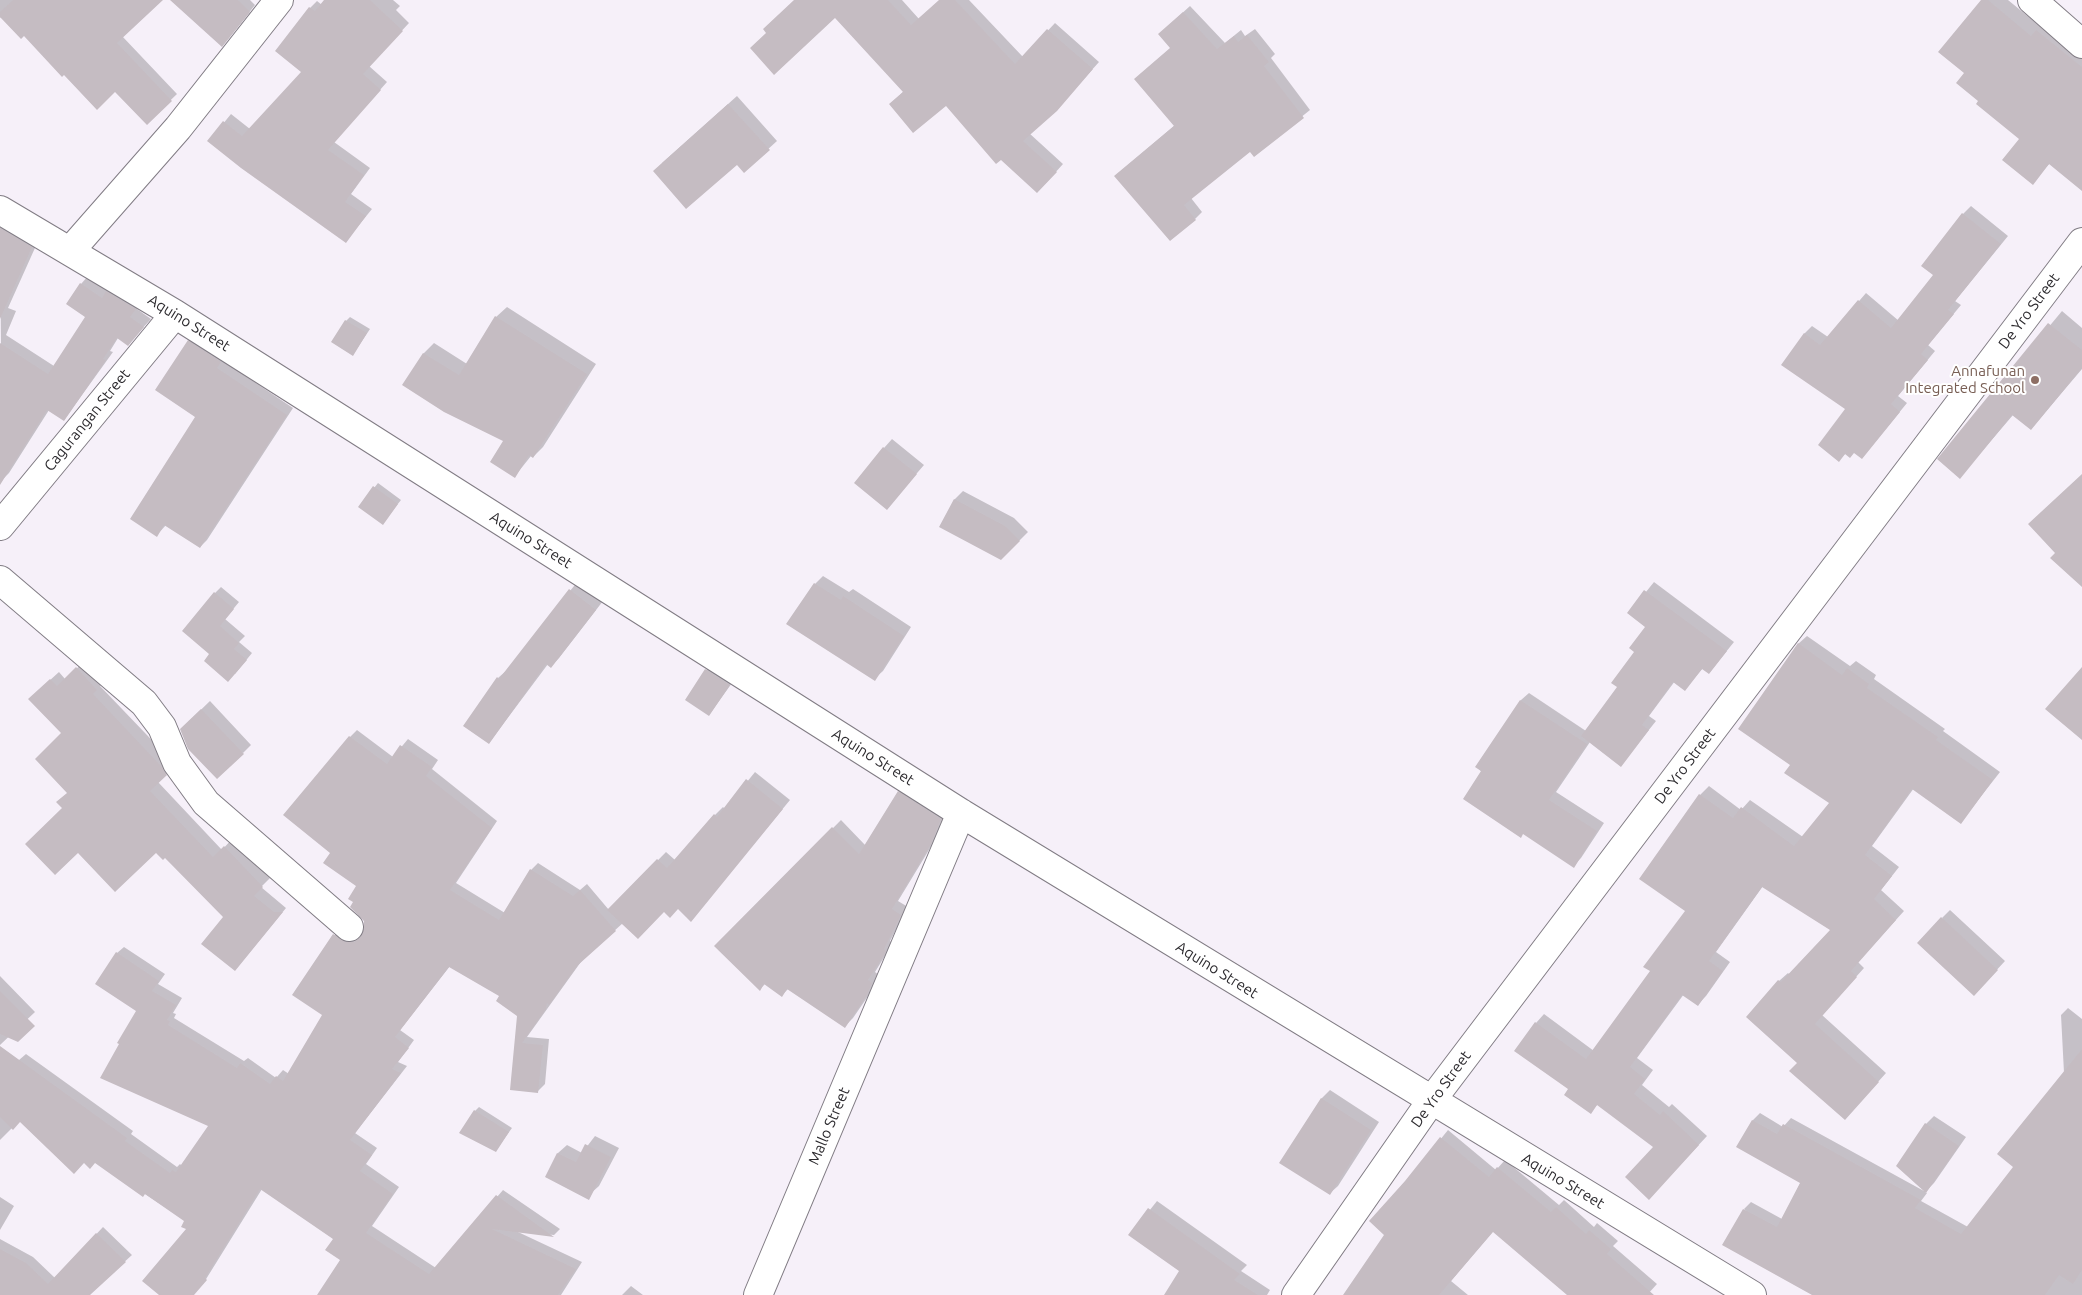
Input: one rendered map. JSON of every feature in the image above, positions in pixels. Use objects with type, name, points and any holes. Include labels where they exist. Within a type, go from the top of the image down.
[{"type":"street","points":[[70,252],[178,128],[279,0]]},
{"type":"street","points":[[2032,0],[2082,44]]},
{"type":"street","name":"Aquino Street","points":[[0,210],[175,314],[960,813],[1752,1295]]},
{"type":"street","name":"De Yro Street","points":[[1296,1295],[1431,1101],[2082,242]]},
{"type":"street","name":"Cagurangan Street","points":[[0,526],[175,314]]},
{"type":"street","points":[[0,580],[144,702],[162,726],[177,763],[206,803],[349,926]]},
{"type":"street","name":"Mallo Street","points":[[758,1295],[960,813]]},
{"type":"building","points":[[13,0],[163,0],[117,43],[172,101],[147,125],[115,92],[97,110],[64,75],[62,77],[24,36],[21,39],[0,17],[0,12]]},
{"type":"building","points":[[170,0],[238,0],[250,12],[222,47]]},
{"type":"building","points":[[324,0],[370,0],[403,31],[363,74],[381,90],[328,150],[364,175],[345,202],[366,216],[346,243],[241,168],[207,141],[223,121],[242,136],[301,72],[275,51],[309,7],[315,11]]},
{"type":"building","points":[[794,0],[888,0],[911,25],[939,0],[955,0],[1015,64],[1047,29],[1093,69],[1057,111],[1023,141],[1057,172],[1037,193],[1001,160],[996,164],[946,106],[913,133],[889,104],[903,92],[835,18],[774,75],[750,48],[766,33],[763,29]]},
{"type":"building","points":[[1981,0],[1988,0],[2031,36],[2036,30],[2082,67],[2082,191],[2049,164],[2033,185],[2002,160],[2019,139],[1976,104],[1978,101],[1956,83],[1964,73],[1938,52]]},
{"type":"building","points":[[1183,12],[1217,49],[1234,36],[1238,42],[1247,35],[1269,62],[1264,66],[1304,118],[1254,157],[1250,152],[1184,205],[1196,220],[1170,241],[1114,176],[1174,126],[1134,79],[1170,48],[1158,34]]},
{"type":"building","points":[[728,104],[770,150],[744,173],[737,165],[686,209],[653,171]]},
{"type":"building","points":[[1962,213],[2001,244],[1948,310],[1954,314],[1921,354],[1928,360],[1891,404],[1900,412],[1862,459],[1854,453],[1850,458],[1845,454],[1839,462],[1818,445],[1845,409],[1781,365],[1804,333],[1820,345],[1858,300],[1891,328],[1933,275],[1921,266]]},
{"type":"building","points":[[0,228],[32,247],[0,319]]},
{"type":"building","points":[[80,283],[102,298],[106,291],[136,309],[130,317],[144,327],[128,346],[117,338],[103,359],[106,360],[64,421],[47,410],[0,485],[0,343],[48,374],[85,317],[66,304]]},
{"type":"building","points":[[495,316],[587,374],[533,458],[529,455],[515,478],[490,462],[503,441],[444,412],[402,385],[423,353],[459,375]]},
{"type":"building","points":[[345,320],[367,333],[353,356],[331,342]]},
{"type":"building","points":[[2048,323],[2082,350],[2082,368],[2031,430],[2012,415],[1960,479],[1937,459]]},
{"type":"building","points":[[188,340],[221,362],[217,368],[287,415],[200,548],[164,525],[157,537],[130,519],[195,417],[155,390]]},
{"type":"building","points":[[883,447],[917,474],[887,510],[854,483]]},
{"type":"building","points":[[2082,474],[2082,587],[2050,558],[2055,553],[2028,524]]},
{"type":"building","points":[[373,486],[398,504],[383,525],[358,507]]},
{"type":"building","points":[[954,499],[1005,526],[1020,541],[1001,560],[939,527]]},
{"type":"building","points":[[814,583],[841,600],[843,596],[904,636],[875,681],[786,624]]},
{"type":"building","points":[[569,589],[596,610],[551,668],[546,664],[489,744],[463,726],[497,677],[499,679]]},
{"type":"building","points":[[1644,590],[1727,651],[1709,674],[1702,669],[1685,691],[1673,682],[1642,725],[1649,730],[1621,767],[1581,736],[1617,687],[1611,683],[1634,652],[1629,648],[1645,627],[1627,613]]},
{"type":"building","points":[[214,592],[234,609],[220,626],[239,643],[234,649],[247,660],[228,682],[204,661],[209,654],[182,631]]},
{"type":"building","points":[[1798,643],[1842,675],[1847,668],[1869,684],[1867,688],[1938,737],[1936,740],[1993,780],[1961,824],[1912,789],[1865,855],[1892,876],[1874,899],[1896,920],[1851,971],[1857,977],[1815,1024],[1879,1082],[1845,1120],[1789,1071],[1797,1063],[1746,1017],[1778,980],[1781,982],[1830,930],[1762,887],[1709,961],[1723,971],[1698,1006],[1682,995],[1630,1067],[1645,1079],[1634,1094],[1660,1115],[1663,1111],[1699,1145],[1649,1200],[1625,1177],[1653,1147],[1597,1105],[1591,1114],[1564,1095],[1568,1089],[1514,1051],[1535,1022],[1586,1059],[1650,971],[1643,967],[1685,911],[1639,879],[1699,794],[1733,818],[1741,807],[1794,846],[1829,803],[1784,773],[1790,765],[1738,729]]},
{"type":"building","points":[[76,667],[97,690],[93,694],[161,766],[167,775],[150,791],[213,857],[224,846],[263,887],[254,896],[274,912],[283,912],[235,971],[201,944],[223,917],[165,858],[163,860],[156,853],[115,892],[78,853],[55,875],[25,844],[62,808],[56,802],[67,793],[35,759],[61,733],[28,699],[50,679],[57,686]]},
{"type":"building","points":[[2082,667],[2082,740],[2045,709]]},
{"type":"building","points":[[705,669],[730,685],[709,716],[685,700]]},
{"type":"building","points":[[1520,700],[1587,744],[1549,800],[1597,831],[1574,868],[1523,834],[1521,838],[1463,799],[1481,771],[1475,767]]},
{"type":"building","points":[[201,709],[244,754],[217,779],[188,749],[180,729]]},
{"type":"building","points":[[349,736],[387,764],[400,745],[432,767],[426,776],[492,828],[450,890],[499,920],[530,869],[573,896],[580,890],[616,931],[578,965],[549,1005],[547,1003],[546,1009],[522,1043],[543,1045],[538,1093],[510,1090],[517,1016],[496,1001],[499,996],[449,967],[395,1037],[409,1048],[392,1069],[401,1073],[350,1140],[372,1155],[360,1171],[393,1194],[366,1233],[429,1274],[496,1195],[554,1237],[492,1229],[576,1269],[558,1295],[317,1295],[340,1260],[325,1250],[333,1239],[260,1189],[205,1278],[207,1280],[194,1295],[159,1295],[142,1281],[186,1229],[181,1227],[184,1221],[145,1194],[143,1197],[95,1163],[90,1169],[84,1163],[74,1174],[20,1122],[13,1130],[0,1117],[0,1046],[127,1138],[125,1141],[170,1173],[172,1170],[176,1172],[208,1126],[100,1078],[119,1044],[117,1043],[136,1011],[95,984],[116,952],[159,981],[152,991],[176,1005],[167,1020],[170,1021],[168,1025],[237,1068],[240,1063],[270,1084],[276,1076],[283,1081],[322,1015],[292,995],[333,934],[346,942],[354,942],[360,938],[364,929],[364,921],[350,907],[353,902],[348,899],[356,886],[323,863],[330,853],[283,815]]},
{"type":"building","points":[[746,779],[783,809],[691,922],[678,909],[670,918],[664,912],[638,939],[607,910],[657,859],[667,868],[714,814],[717,817]]},
{"type":"building","points":[[898,791],[941,819],[931,844],[892,909],[901,915],[884,949],[886,951],[884,955],[868,980],[872,983],[867,995],[845,1028],[787,989],[782,997],[764,984],[760,991],[714,946],[832,827],[859,854]]},
{"type":"building","points":[[1941,917],[1998,970],[1974,996],[1917,943]]},
{"type":"building","points":[[0,991],[35,1026],[18,1042],[0,1034]]},
{"type":"building","points":[[2082,1049],[2082,1270],[2073,1284],[2059,1275],[2045,1295],[1812,1295],[1722,1245],[1743,1209],[1777,1227],[1800,1183],[1736,1147],[1752,1120],[1777,1134],[1783,1124],[1921,1200],[1915,1208],[1961,1234],[2013,1167],[1997,1154]]},
{"type":"building","points":[[1321,1098],[1371,1130],[1330,1195],[1279,1163]]},
{"type":"building","points":[[474,1110],[509,1132],[496,1152],[459,1133]]},
{"type":"building","points":[[1925,1123],[1959,1146],[1926,1193],[1896,1166]]},
{"type":"building","points":[[1440,1137],[1489,1177],[1497,1167],[1551,1212],[1556,1207],[1586,1234],[1589,1230],[1611,1249],[1607,1254],[1654,1295],[1567,1295],[1493,1232],[1439,1295],[1343,1295],[1384,1235],[1369,1221],[1405,1181]]},
{"type":"building","points":[[585,1144],[611,1157],[589,1200],[545,1177],[557,1153],[576,1162]]},
{"type":"building","points":[[1148,1208],[1240,1274],[1234,1280],[1258,1295],[1164,1295],[1179,1271],[1128,1235]]},
{"type":"building","points":[[96,1233],[126,1262],[90,1295],[0,1295],[0,1249],[26,1263],[48,1284]]},
{"type":"place","name":"Annafunan Integrated School","points":[[2035,380]]}]
